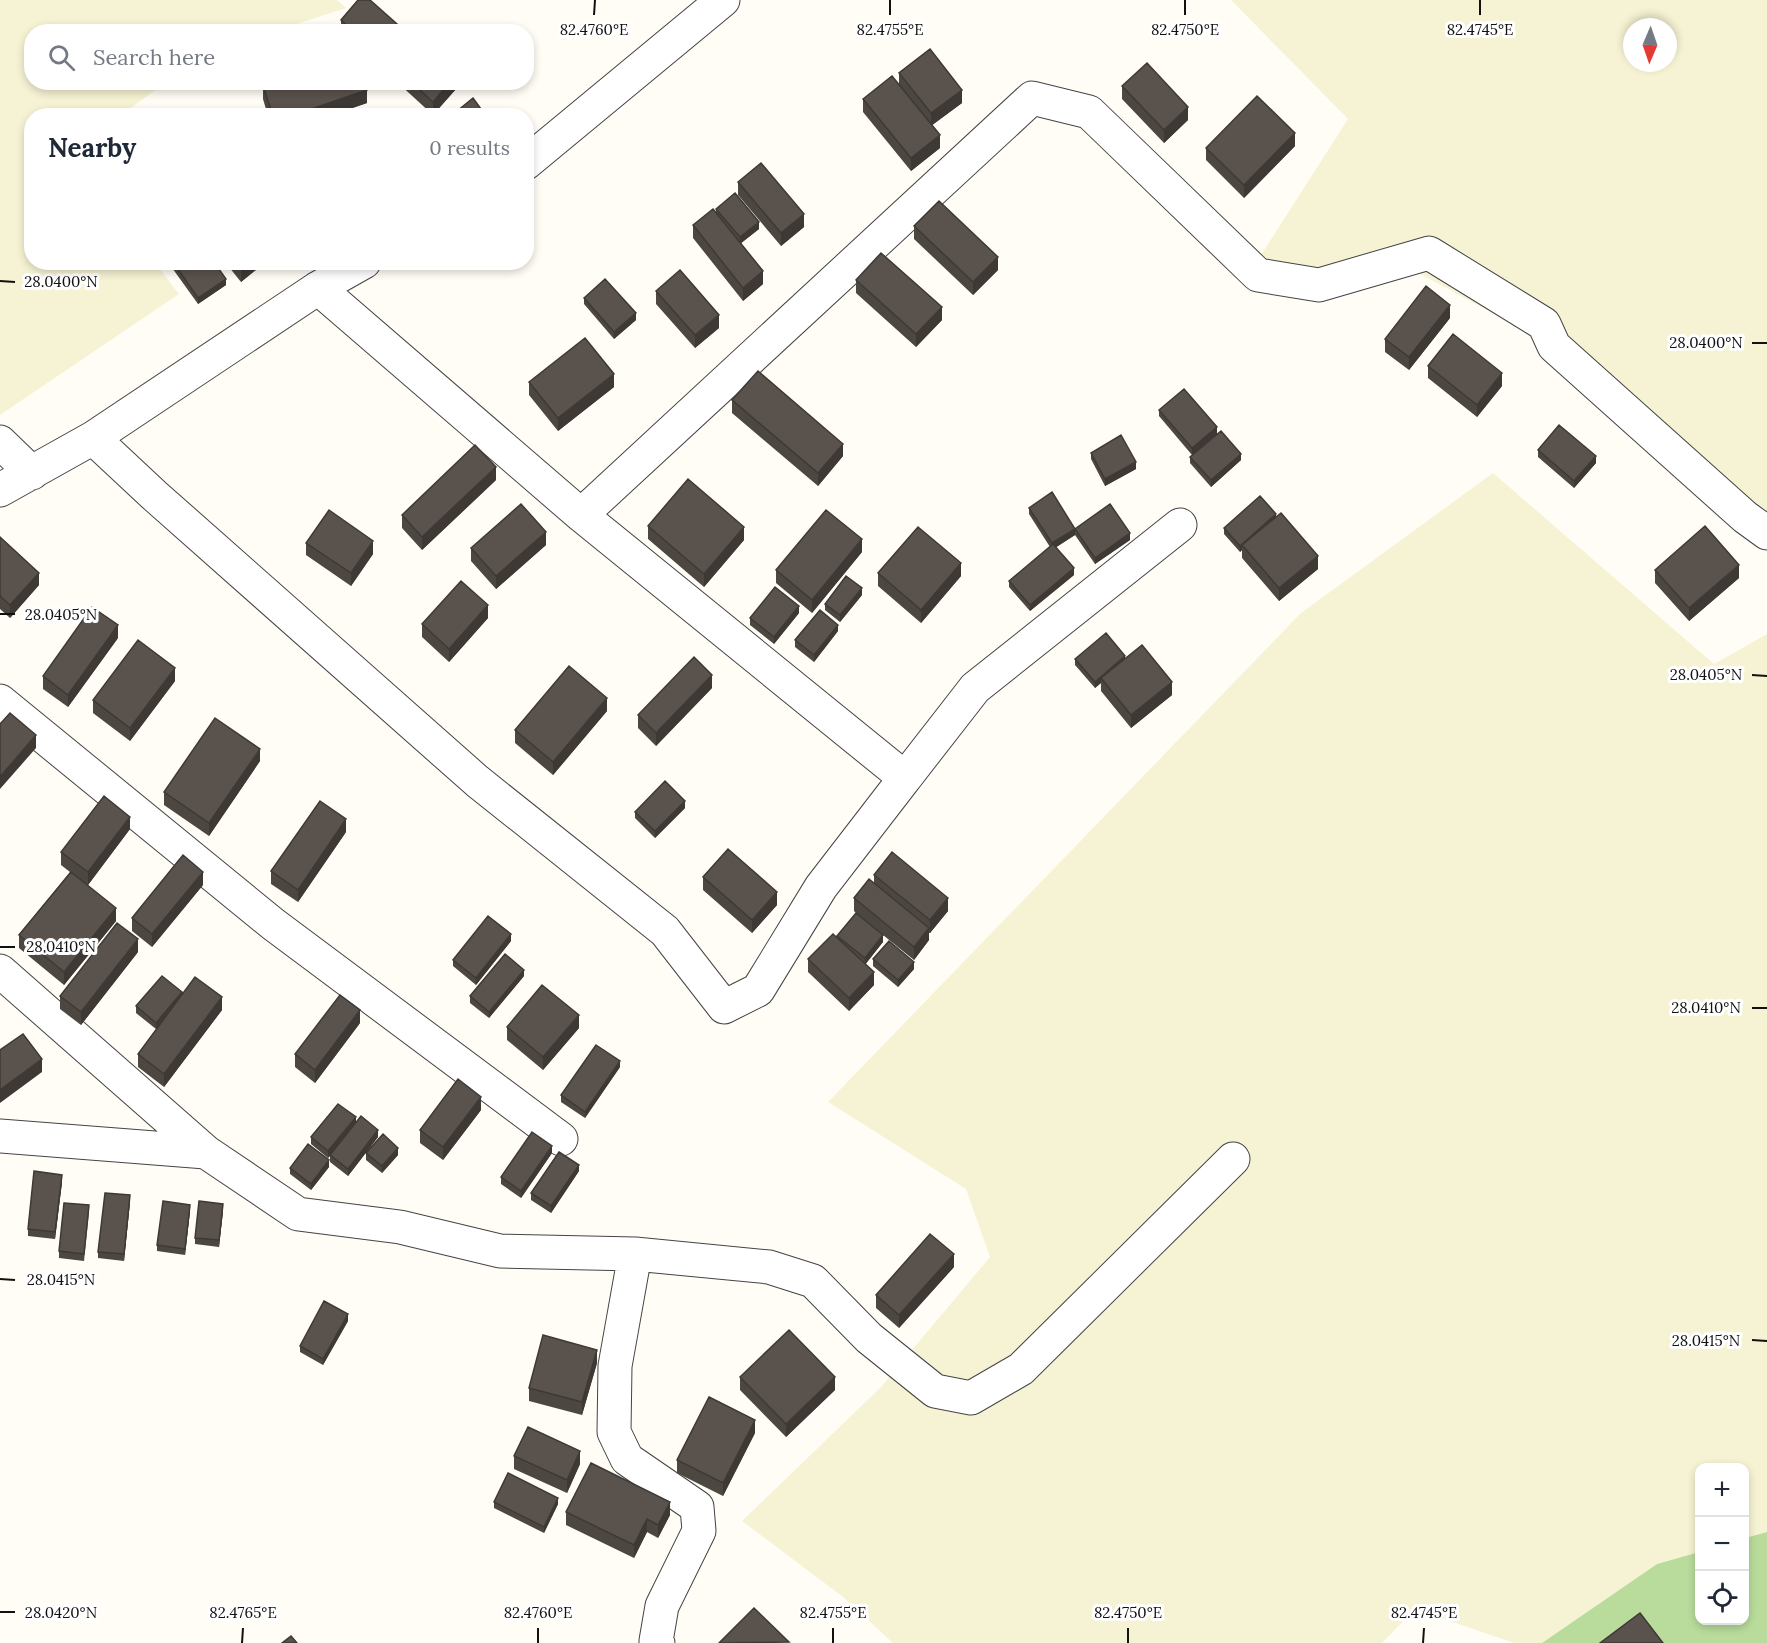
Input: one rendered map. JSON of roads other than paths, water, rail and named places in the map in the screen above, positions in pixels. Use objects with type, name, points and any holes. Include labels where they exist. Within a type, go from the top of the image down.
[{"type":"street","points":[[534,156],[723,0]]},
{"type":"street","points":[[581,514],[1032,98],[1089,112],[1258,275],[1319,285],[1429,253],[1544,324],[1554,346],[1745,517],[1767,533]]},
{"type":"street","points":[[0,490],[93,438],[318,288],[350,270]]},
{"type":"street","points":[[318,288],[581,514],[905,778]]},
{"type":"street","points":[[93,438],[154,495],[477,781],[664,931],[724,1007],[758,990],[821,887],[975,688],[1180,525]]},
{"type":"street","points":[[0,442],[32,473]]},
{"type":"street","points":[[0,701],[273,924],[561,1138]]},
{"type":"street","points":[[0,971],[206,1152],[298,1214],[400,1227],[500,1251],[635,1254],[769,1267],[813,1281],[869,1338],[935,1391],[971,1398],[1021,1369],[1233,1159]]},
{"type":"street","points":[[0,1136],[206,1152]]},
{"type":"street","points":[[635,1254],[615,1366],[614,1432],[627,1459],[697,1507],[699,1530],[662,1606],[656,1641],[658,1643]]}]
